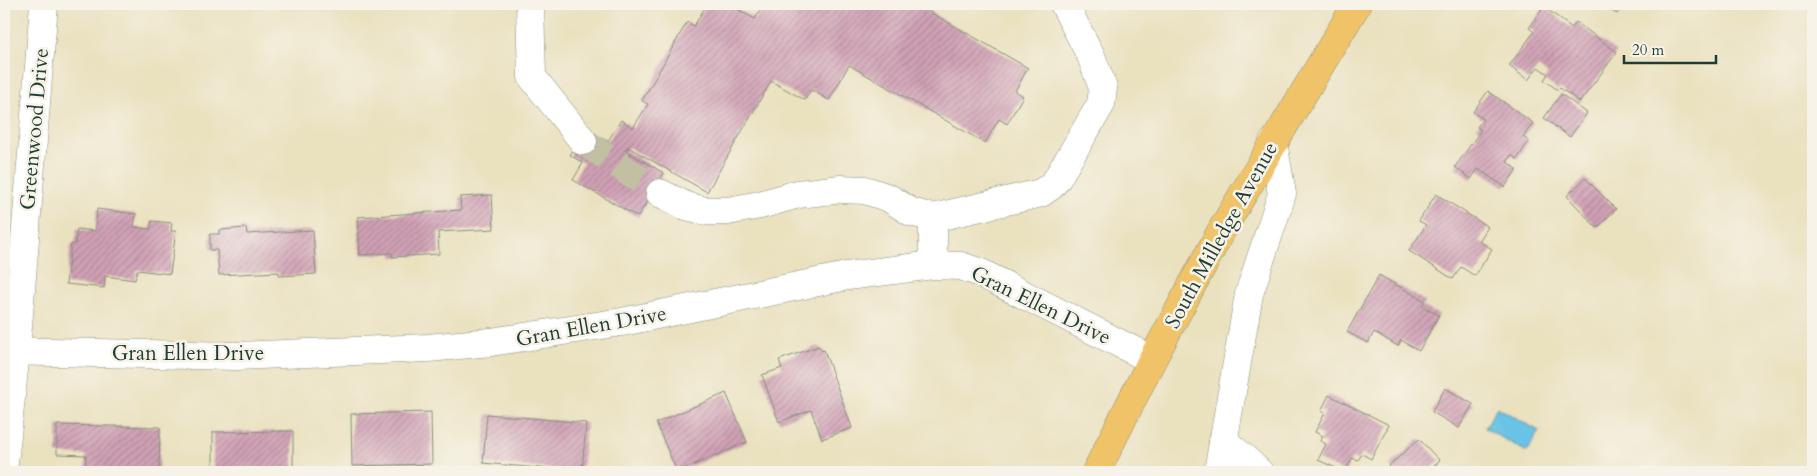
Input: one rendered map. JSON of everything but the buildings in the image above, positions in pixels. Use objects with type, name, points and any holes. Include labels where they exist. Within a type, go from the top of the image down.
[{"type":"main road","name":"South Milledge Avenue","points":[[1096,472],[1152,360],[1222,231],[1273,142],[1357,4]]},
{"type":"street","name":"Greenwood Drive","points":[[4,463],[10,351],[44,4]]},
{"type":"street","points":[[530,4],[532,77],[583,141]]},
{"type":"street","points":[[660,193],[686,206],[706,211],[728,211],[760,205],[798,194],[841,189],[865,190],[889,198],[910,212],[933,218],[1041,193],[1058,179],[1101,104],[1103,88],[1091,56],[1064,4]]},
{"type":"street","points":[[1218,472],[1249,294],[1282,194],[1273,142]]},
{"type":"street","points":[[933,218],[933,265]]},
{"type":"street","name":"Gran Ellen Drive","points":[[10,351],[236,356],[428,348],[491,342],[622,322],[847,276],[933,265],[961,266],[981,273],[1152,360]]},
{"type":"street","points":[[1223,441],[1259,472]]},
{"type":"water","points":[[1497,407],[1539,431],[1527,452],[1485,428]]},
{"type":"tunnel","points":[[583,141],[660,193]]}]
